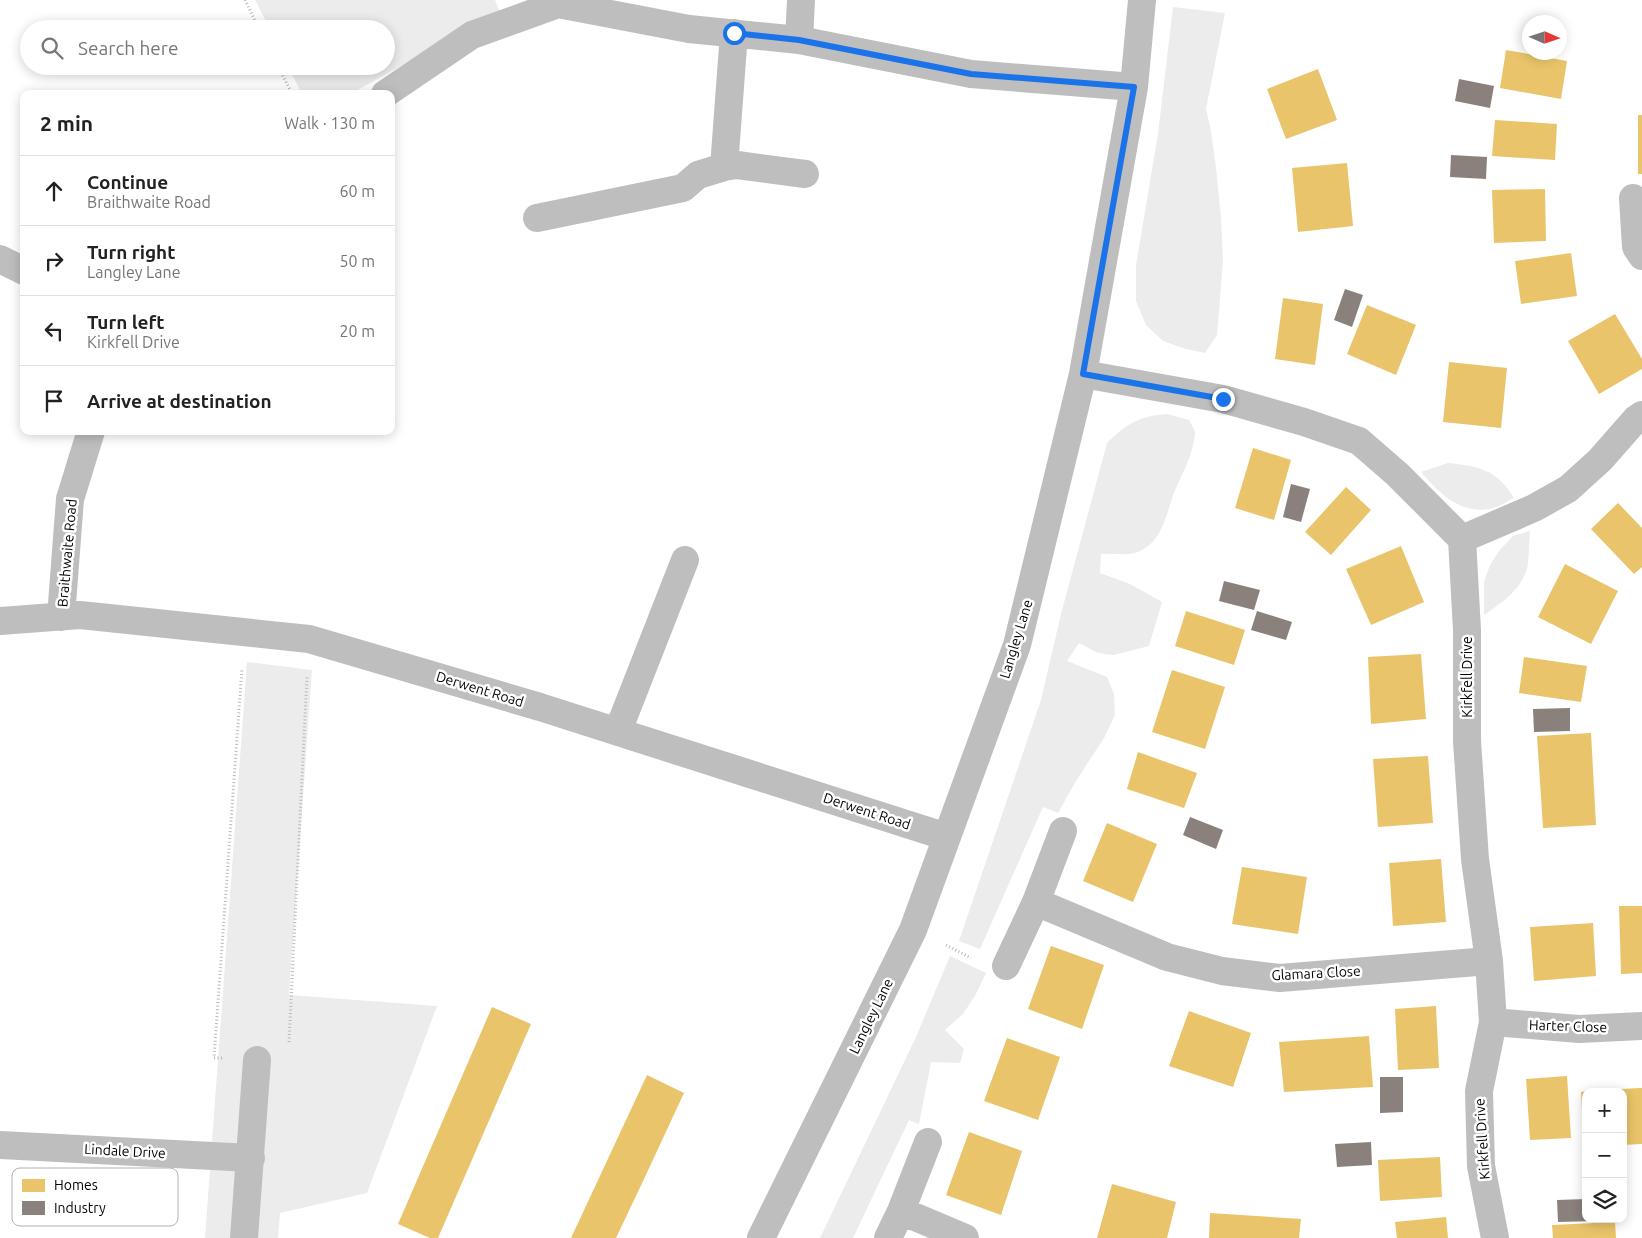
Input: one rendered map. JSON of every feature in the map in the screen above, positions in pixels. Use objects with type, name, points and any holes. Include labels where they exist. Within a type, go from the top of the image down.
[{"type":"street","points":[[799,40],[801,0]]},
{"type":"street","name":"Langley Lane","points":[[761,1238],[913,930],[1017,645],[1083,374],[1134,87],[1142,0]]},
{"type":"street","points":[[391,90],[472,35],[553,2],[689,29],[799,40],[971,74],[1134,87]]},
{"type":"street","points":[[724,167],[734,33]]},
{"type":"street","points":[[537,218],[683,188],[698,175],[724,167],[737,165],[805,174]]},
{"type":"street","points":[[1633,198],[1636,247],[1642,256]]},
{"type":"street","points":[[0,259],[20,269]]},
{"type":"street","points":[[1083,374],[1223,399],[1304,422],[1360,442],[1398,474],[1462,539],[1534,508],[1568,489],[1600,460],[1636,419],[1642,415]]},
{"type":"street","name":"Braithwaite Road","points":[[61,617],[70,499],[90,435]]},
{"type":"street","name":"Kirkfell Drive","points":[[1462,539],[1467,630],[1468,750],[1476,859],[1489,961],[1493,1022],[1479,1091],[1481,1166],[1495,1238]]},
{"type":"street","points":[[618,731],[684,560]]},
{"type":"street","name":"Derwent Road","points":[[0,621],[80,615],[309,638],[618,731],[947,837]]},
{"type":"street","points":[[993,964],[1036,902],[1063,832]]},
{"type":"street","name":"Glamara Close","points":[[1036,902],[1167,957],[1222,971],[1280,978],[1489,961]]},
{"type":"street","name":"Harter Close","points":[[1493,1022],[1580,1029],[1642,1026]]},
{"type":"street","points":[[244,1238],[257,1060]]},
{"type":"street","points":[[888,1238],[901,1211],[928,1142]]},
{"type":"street","name":"Lindale Drive","points":[[0,1145],[251,1158]]},
{"type":"street","points":[[901,1211],[965,1238]]},
{"type":"path","points":[[245,0],[255,20]]},
{"type":"path","points":[[282,75],[290,90]]},
{"type":"path","points":[[245,632],[214,1058],[257,1060]]},
{"type":"path","points":[[289,1042],[309,638]]},
{"type":"path","points":[[913,930],[993,964]]},
{"type":"shaded area","points":[[255,0],[495,0],[500,12],[395,69],[395,20],[265,20]]},
{"type":"shaded area","points":[[1173,7],[1225,13],[1206,109],[1216,168],[1223,261],[1217,335],[1205,353],[1163,341],[1146,325],[1136,301],[1136,265],[1158,134]]},
{"type":"shaded area","points":[[292,75],[385,75],[357,90],[300,90]]},
{"type":"shaded area","points":[[1167,414],[1189,420],[1195,434],[1190,455],[1162,527],[1154,541],[1143,550],[1131,554],[1101,554],[1100,573],[1130,584],[1162,602],[1149,646],[1114,655],[1098,653],[1079,643],[1067,661],[1107,677],[1114,694],[1115,715],[1104,738],[1058,813],[1043,807],[980,949],[959,941],[1041,700],[1061,614],[1107,443],[1134,422],[1148,417]]},
{"type":"shaded area","points":[[1448,463],[1478,468],[1494,475],[1514,498],[1489,509],[1478,510],[1459,505],[1442,494],[1421,472]]},
{"type":"shaded area","points":[[1530,531],[1528,563],[1523,579],[1512,593],[1484,615],[1484,582],[1490,565],[1499,551],[1513,536]]},
{"type":"shaded area","points":[[247,662],[312,670],[289,995],[437,1006],[367,1193],[280,1213],[278,1238],[205,1238]]},
{"type":"shaded area","points":[[950,956],[986,973],[975,996],[963,1014],[945,1030],[964,1049],[960,1063],[931,1062],[919,1124],[909,1120],[853,1238],[820,1238],[916,1037]]},
{"type":"building: Homes","points":[[1506,50],[1522,53],[1522,60],[1567,61],[1561,99],[1500,88]]},
{"type":"building: Homes","points":[[1318,69],[1337,120],[1286,139],[1267,89]]},
{"type":"building: Homes","points":[[1638,115],[1642,115],[1642,174],[1638,174]]},
{"type":"building: Homes","points":[[1495,120],[1557,124],[1555,160],[1492,156]]},
{"type":"building: Homes","points":[[1347,163],[1353,226],[1298,232],[1292,168]]},
{"type":"building: Homes","points":[[1545,189],[1546,241],[1494,243],[1492,190]]},
{"type":"building: Homes","points":[[1571,253],[1577,296],[1521,304],[1515,261]]},
{"type":"building: Homes","points":[[1283,298],[1323,304],[1315,365],[1275,359]]},
{"type":"building: Homes","points":[[1367,305],[1416,325],[1396,375],[1347,354]]},
{"type":"building: Homes","points":[[1615,314],[1642,359],[1642,369],[1599,394],[1568,341]]},
{"type":"building: Homes","points":[[1449,362],[1507,368],[1501,428],[1443,422]]},
{"type":"building: Homes","points":[[1253,448],[1291,460],[1274,520],[1235,508]]},
{"type":"building: Homes","points":[[1346,487],[1371,510],[1331,555],[1305,532]]},
{"type":"building: Homes","points":[[1618,503],[1642,528],[1642,567],[1634,574],[1591,529]]},
{"type":"building: Homes","points":[[1401,546],[1424,602],[1371,625],[1346,569]]},
{"type":"building: Homes","points":[[1565,564],[1618,591],[1591,644],[1538,617]]},
{"type":"building: Homes","points":[[1186,611],[1245,630],[1234,665],[1175,646]]},
{"type":"building: Homes","points":[[1421,654],[1426,719],[1371,724],[1368,657]]},
{"type":"building: Homes","points":[[1524,657],[1587,666],[1581,702],[1519,693]]},
{"type":"building: Homes","points":[[1172,670],[1225,687],[1205,749],[1152,732]]},
{"type":"building: Homes","points":[[1591,733],[1596,825],[1543,828],[1537,736]]},
{"type":"building: Homes","points":[[1138,752],[1197,773],[1184,808],[1127,789]]},
{"type":"building: Homes","points":[[1428,756],[1433,823],[1378,827],[1373,759]]},
{"type":"building: Homes","points":[[1107,823],[1157,844],[1133,902],[1083,881]]},
{"type":"building: Homes","points":[[1441,859],[1446,922],[1393,926],[1389,863]]},
{"type":"building: Homes","points":[[1242,867],[1307,877],[1298,934],[1232,924]]},
{"type":"building: Homes","points":[[1619,906],[1642,906],[1642,973],[1621,974]]},
{"type":"building: Homes","points":[[1593,923],[1596,976],[1534,981],[1530,927]]},
{"type":"building: Homes","points":[[1051,946],[1104,965],[1082,1029],[1028,1009]]},
{"type":"building: Homes","points":[[1436,1006],[1439,1068],[1398,1070],[1395,1009]]},
{"type":"building: Homes","points":[[492,1007],[531,1024],[438,1238],[430,1238],[398,1224]]},
{"type":"building: Homes","points":[[1189,1011],[1251,1033],[1233,1087],[1169,1066]]},
{"type":"building: Homes","points":[[1369,1036],[1373,1087],[1284,1092],[1279,1042]]},
{"type":"building: Homes","points":[[1007,1038],[1060,1057],[1038,1120],[984,1101]]},
{"type":"building: Homes","points":[[647,1075],[684,1093],[644,1179],[616,1238],[571,1238]]},
{"type":"building: Homes","points":[[1567,1076],[1571,1138],[1530,1140],[1526,1079]]},
{"type":"building: Homes","points":[[1642,1088],[1642,1144],[1627,1145],[1627,1089]]},
{"type":"building: Homes","points":[[969,1132],[1022,1151],[1001,1215],[946,1195]]},
{"type":"building: Homes","points":[[1440,1157],[1442,1197],[1380,1201],[1378,1160]]},
{"type":"building: Homes","points":[[1112,1184],[1176,1202],[1167,1238],[1097,1238]]},
{"type":"building: Homes","points":[[1210,1213],[1301,1219],[1299,1238],[1209,1238]]},
{"type":"building: Homes","points":[[1446,1217],[1448,1238],[1397,1238],[1395,1222]]},
{"type":"building: Homes","points":[[1615,1223],[1616,1238],[1553,1238],[1552,1225]]},
{"type":"building: Industry","points":[[1459,79],[1494,86],[1490,108],[1455,101]]},
{"type":"building: Industry","points":[[1451,155],[1487,157],[1486,179],[1450,177]]},
{"type":"building: Industry","points":[[1345,289],[1363,295],[1352,327],[1334,320]]},
{"type":"building: Industry","points":[[1291,484],[1310,489],[1301,522],[1283,517]]},
{"type":"building: Industry","points":[[1224,581],[1260,590],[1254,610],[1219,601]]},
{"type":"building: Industry","points":[[1257,611],[1292,622],[1286,640],[1251,630]]},
{"type":"building: Industry","points":[[1570,708],[1570,731],[1534,732],[1533,709]]},
{"type":"building: Industry","points":[[1190,817],[1223,830],[1216,849],[1183,835]]},
{"type":"building: Industry","points":[[1380,1077],[1403,1077],[1403,1112],[1380,1113]]},
{"type":"building: Industry","points":[[1371,1142],[1372,1165],[1337,1167],[1335,1144]]},
{"type":"building: Industry","points":[[1582,1199],[1582,1221],[1558,1222],[1557,1200]]},
{"type":"route","points":[[734,33],[799,40],[971,74],[1134,87],[1083,374],[1223,399]]}]
